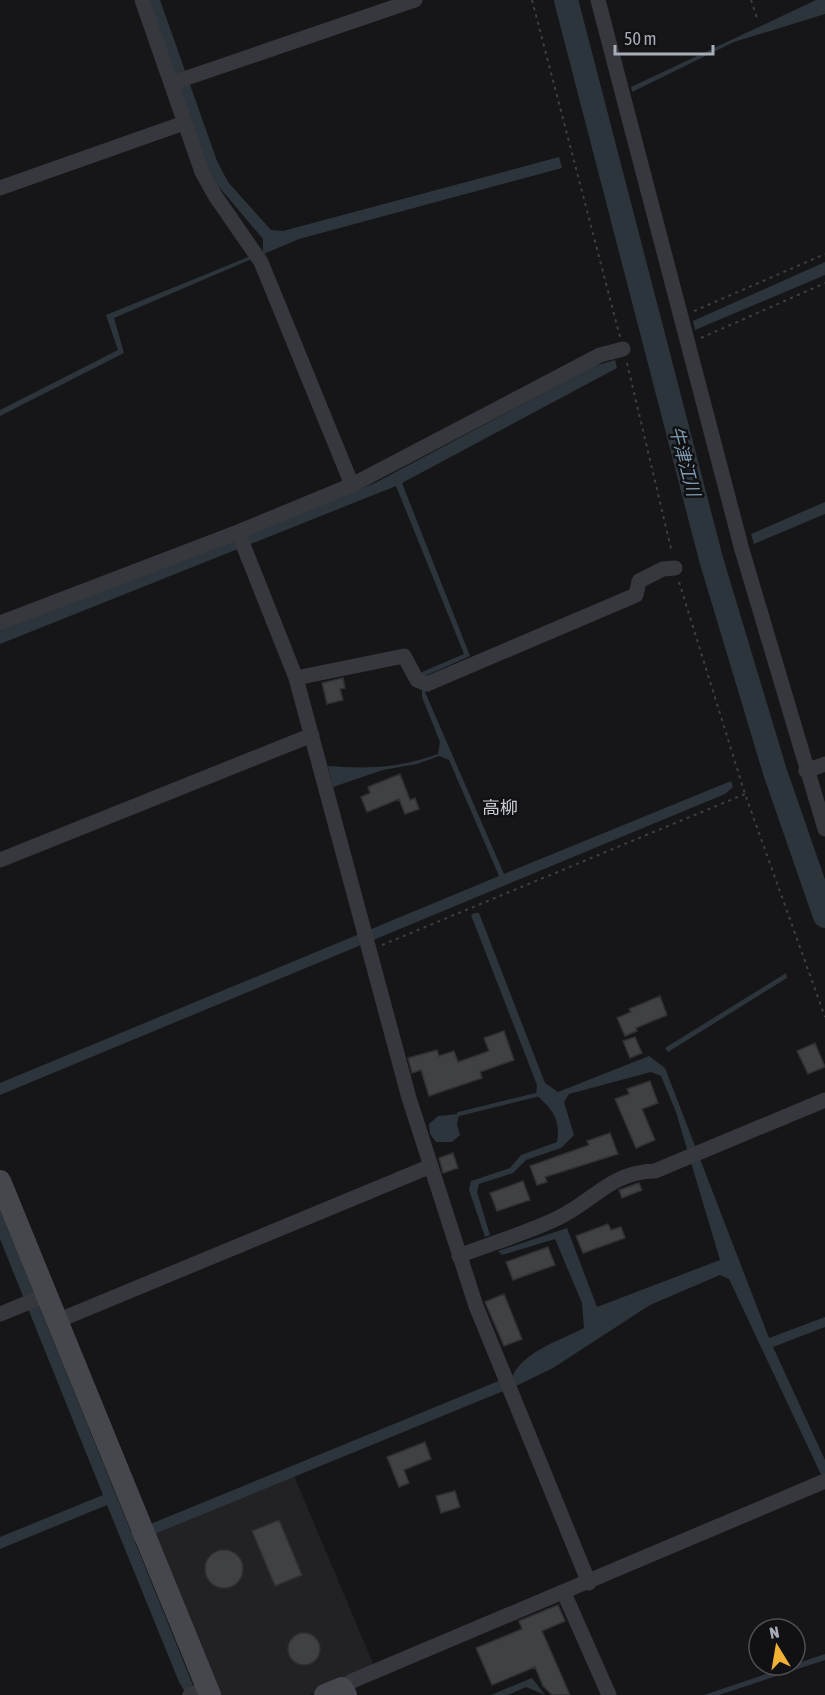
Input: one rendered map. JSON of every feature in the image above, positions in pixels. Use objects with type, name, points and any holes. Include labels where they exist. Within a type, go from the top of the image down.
[{"type":"street","points":[[142,0],[202,172],[216,197],[259,256],[352,485]]},
{"type":"street","points":[[172,83],[415,0]]},
{"type":"street","points":[[598,0],[742,550],[825,829]]},
{"type":"street","points":[[0,188],[184,123]]},
{"type":"street","points":[[0,623],[238,532],[352,485],[600,355],[623,349]]},
{"type":"street","points":[[238,532],[297,678],[409,1098],[459,1256],[476,1306],[589,1582]]},
{"type":"street","points":[[297,678],[404,656],[424,683],[636,595],[639,580],[663,569],[675,568]]},
{"type":"street","points":[[0,860],[312,735]]},
{"type":"street","points":[[806,771],[825,764]]},
{"type":"street","points":[[459,1256],[555,1220],[572,1211],[614,1180],[634,1171],[655,1171],[825,1100]]},
{"type":"street","points":[[57,1321],[431,1166]]},
{"type":"street","points":[[0,1182],[144,1532],[202,1692]]},
{"type":"street","points":[[0,1314],[47,1295]]},
{"type":"street","points":[[338,1693],[352,1681],[823,1482]]},
{"type":"street","points":[[564,1593],[609,1695]]},
{"type":"path","points":[[532,0],[623,349],[675,568],[745,794],[825,1017]]},
{"type":"path","points":[[752,0],[757,18]]},
{"type":"path","points":[[681,317],[825,254]]},
{"type":"path","points":[[688,344],[825,284]]},
{"type":"path","points":[[368,948],[745,794]]},
{"type":"shaded area","points":[[149,0],[160,0],[217,161],[228,182],[271,230],[283,231],[559,157],[562,168],[299,239],[114,318],[124,353],[0,416],[0,410],[118,350],[106,315],[263,251],[263,239],[220,188],[207,167]]},
{"type":"shaded area","points":[[816,0],[825,0],[825,14],[734,42],[632,92],[631,87]]},
{"type":"shaded area","points":[[825,262],[825,275],[695,330],[693,321]]},
{"type":"shaded area","points":[[615,360],[617,368],[402,483],[470,656],[425,676],[425,692],[504,874],[731,781],[733,787],[725,794],[0,1095],[0,1083],[499,876],[449,760],[439,756],[417,764],[383,770],[333,787],[328,766],[384,766],[438,754],[440,742],[422,697],[422,672],[464,654],[396,486],[0,644],[0,631],[375,483],[594,366]]},
{"type":"shaded area","points":[[825,502],[825,514],[754,544],[751,534]]},
{"type":"shaded area","points":[[479,913],[545,1083],[558,1092],[649,1056],[665,1068],[769,1338],[825,1317],[825,1327],[773,1347],[825,1460],[825,1483],[729,1279],[720,1275],[650,1305],[553,1368],[518,1385],[135,1542],[197,1695],[187,1695],[179,1682],[107,1505],[0,1549],[0,1537],[103,1495],[0,1239],[0,1210],[131,1532],[513,1375],[526,1359],[535,1353],[584,1328],[582,1303],[555,1239],[502,1255],[498,1251],[567,1228],[597,1307],[720,1260],[676,1112],[661,1076],[651,1072],[569,1094],[564,1102],[574,1135],[561,1148],[526,1160],[513,1173],[479,1184],[477,1192],[490,1235],[485,1237],[469,1190],[471,1181],[510,1168],[521,1155],[557,1142],[558,1127],[554,1115],[536,1095],[537,1085],[471,915]]},
{"type":"shaded area","points":[[786,973],[787,978],[668,1052],[665,1048]]},
{"type":"shaded area","points":[[459,1114],[457,1125],[460,1135],[452,1142],[436,1142],[430,1134],[429,1124],[438,1116]]},
{"type":"shaded area","points":[[292,1471],[375,1668],[310,1695],[219,1695],[149,1531]]},
{"type":"shaded area","points":[[825,1654],[825,1660],[807,1666],[807,1660]]},
{"type":"shaded area","points":[[757,1677],[774,1677],[719,1695],[704,1695]]},
{"type":"shaded area","points":[[532,1678],[545,1695],[526,1687],[508,1695],[491,1695]]},
{"type":"building","points":[[343,678],[345,688],[340,689],[343,700],[327,704],[322,683]]},
{"type":"building","points":[[400,774],[410,800],[415,798],[419,809],[405,814],[399,799],[367,812],[361,797],[370,793],[368,787]]},
{"type":"building","points":[[660,996],[667,1015],[636,1028],[637,1031],[625,1036],[617,1018],[631,1012],[629,1009]]},
{"type":"building","points":[[504,1031],[514,1060],[480,1072],[482,1078],[429,1096],[421,1070],[412,1073],[408,1058],[437,1050],[439,1056],[454,1051],[458,1062],[489,1051],[484,1038]]},
{"type":"building","points":[[635,1037],[642,1053],[630,1058],[623,1041]]},
{"type":"building","points":[[815,1043],[825,1067],[808,1074],[797,1051]]},
{"type":"building","points":[[650,1081],[658,1103],[642,1109],[655,1140],[636,1148],[615,1099],[629,1094],[627,1089]]},
{"type":"building","points":[[610,1133],[618,1154],[545,1177],[547,1182],[537,1185],[530,1166],[589,1145],[587,1141]]},
{"type":"building","points":[[453,1153],[458,1168],[443,1173],[439,1158]]},
{"type":"building","points":[[523,1181],[530,1200],[497,1211],[490,1193]]},
{"type":"building","points":[[639,1183],[642,1190],[622,1198],[619,1190]]},
{"type":"building","points":[[608,1224],[611,1230],[621,1227],[625,1238],[583,1253],[576,1236]]},
{"type":"building","points":[[548,1247],[555,1265],[513,1280],[506,1262]]},
{"type":"building","points":[[504,1294],[522,1339],[504,1346],[485,1302]]},
{"type":"building","points":[[425,1442],[431,1459],[404,1470],[409,1483],[399,1487],[387,1457]]},
{"type":"building","points":[[455,1491],[460,1507],[441,1513],[436,1496]]},
{"type":"building","points":[[279,1520],[302,1575],[275,1586],[252,1531]]},
{"type":"building","points":[[224,1550],[231,1551],[237,1556],[242,1562],[242,1576],[237,1582],[231,1587],[224,1588],[217,1587],[211,1582],[206,1576],[205,1569],[206,1562],[211,1556],[217,1551]]},
{"type":"building","points":[[558,1605],[565,1621],[542,1631],[570,1695],[552,1695],[543,1686],[535,1667],[492,1685],[476,1648],[522,1629],[519,1621]]},
{"type":"building","points":[[304,1633],[315,1638],[320,1649],[315,1660],[304,1665],[293,1660],[288,1649],[293,1638]]},
{"type":"waterway","name":"牛津江川","points":[[566,0],[711,559],[775,772],[825,916]]},
{"type":"waterway","points":[[459,1114],[536,1095]]},
{"type":"district","name":"高柳","points":[[500,807]]}]
